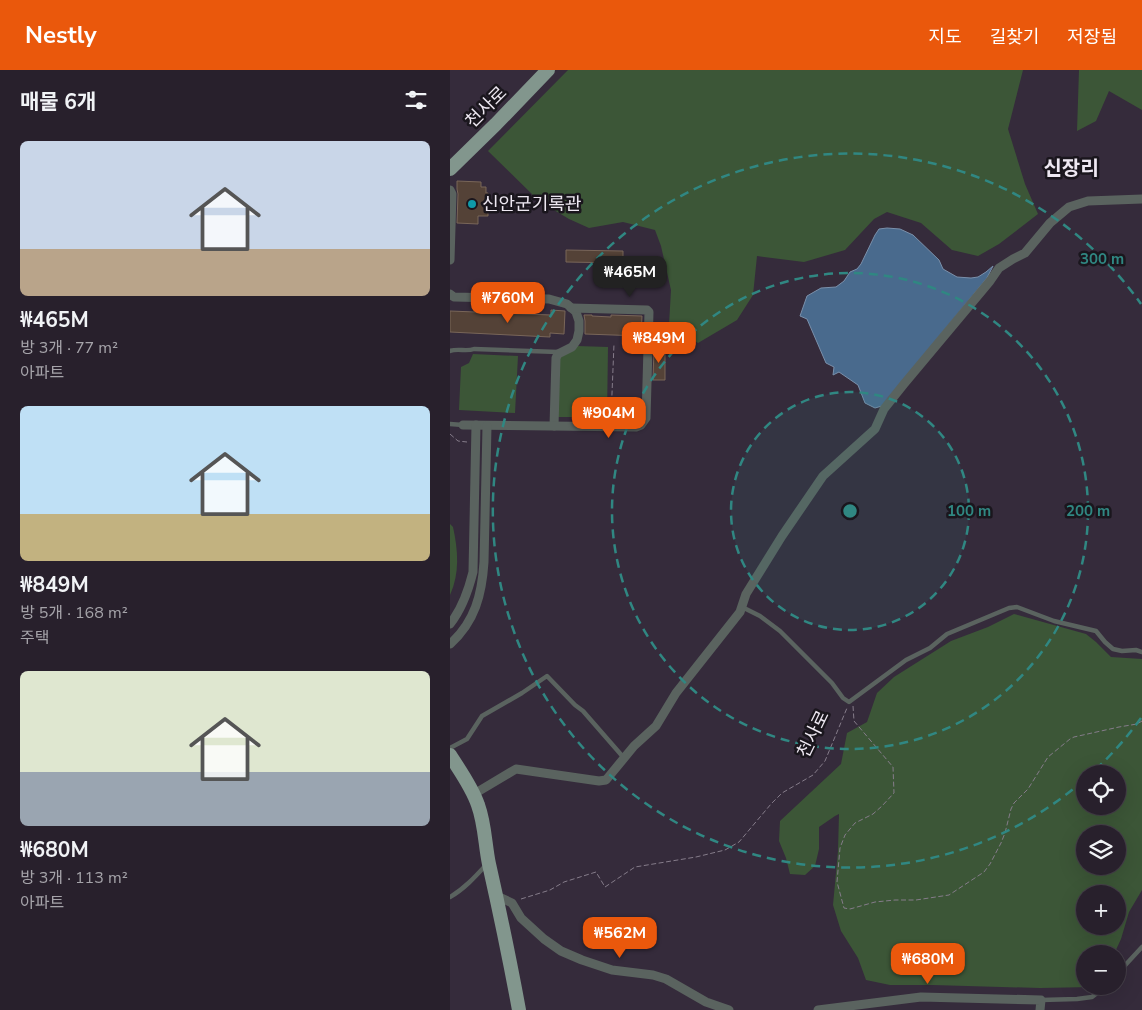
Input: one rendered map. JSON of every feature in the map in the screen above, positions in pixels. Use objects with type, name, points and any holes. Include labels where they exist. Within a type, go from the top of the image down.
[{"type":"main road","name":"천사로","points":[[450,169],[548,70]]},
{"type":"main road","points":[[450,755],[478,804],[519,1010]]},
{"type":"street","points":[[450,190],[452,194],[450,260]]},
{"type":"street","points":[[474,794],[516,769],[599,781],[606,780],[634,746],[656,726],[676,693],[740,612],[746,594],[782,536],[823,476],[874,429],[884,409],[999,268],[1025,253],[1050,223],[1069,207],[1088,201],[1142,199]]},
{"type":"street","points":[[450,294],[454,297],[549,299],[567,304],[576,312],[579,321],[577,340],[572,347],[560,352],[556,358],[554,426]]},
{"type":"street","points":[[463,425],[636,427],[642,425],[646,418],[649,312],[647,310],[571,308]]},
{"type":"street","points":[[450,624],[458,614],[467,594],[473,572],[476,425]]},
{"type":"street","points":[[450,644],[468,624],[483,582],[486,426]]},
{"type":"street","points":[[497,896],[512,903],[527,923],[544,939],[561,951],[612,970],[653,975],[666,979],[706,1002],[729,1010]]},
{"type":"street","points":[[818,1010],[921,997],[1041,1000],[1040,1010]]},
{"type":"lane","points":[[450,351],[474,349],[560,352]]},
{"type":"lane","points":[[450,424],[463,425]]},
{"type":"lane","points":[[742,607],[760,616],[780,632],[832,683],[842,698],[850,701]]},
{"type":"lane","name":"천사로","points":[[850,701],[906,660],[930,648],[947,634],[1009,608],[1017,608],[1054,621],[1096,631],[1113,649],[1142,652]]},
{"type":"lane","points":[[450,748],[466,739],[482,716],[547,676],[574,705],[584,712],[624,758]]},
{"type":"lane","points":[[450,897],[472,880],[489,862]]},
{"type":"lane","points":[[1126,964],[1142,947]]},
{"type":"lane","points":[[1041,1000],[1077,999],[1095,995]]},
{"type":"path","points":[[610,427],[614,344]]},
{"type":"path","points":[[850,701],[854,721],[893,768],[894,793],[873,814],[855,823],[845,836],[840,848],[837,882],[844,908],[850,909],[875,902],[916,900],[949,895],[984,872],[990,864],[1005,833],[1014,803],[1028,789],[1048,757],[1074,737],[1137,724],[1142,721]]},
{"type":"path","name":"천사로","points":[[512,903],[527,896],[550,890],[564,882],[596,872],[606,887],[634,867],[696,857],[725,850],[739,842],[782,793],[812,775],[825,761],[850,701]]},
{"type":"green space","points":[[568,70],[1023,70],[1008,129],[1025,184],[1038,214],[999,244],[978,256],[952,250],[921,223],[887,212],[874,219],[845,250],[804,262],[757,256],[753,295],[737,320],[698,343],[669,325],[671,290],[661,246],[655,230],[623,222],[589,228],[569,219],[539,201],[488,151]]},
{"type":"green space","points":[[1079,70],[1142,70],[1142,110],[1109,91],[1096,121],[1077,131]]},
{"type":"green space","points":[[577,346],[608,347],[607,417],[558,417],[560,358]]},
{"type":"green space","points":[[473,354],[518,356],[515,413],[459,410],[461,367],[469,363]]},
{"type":"green space","points":[[450,524],[453,527],[455,536],[457,570],[450,595]]},
{"type":"green space","points":[[1014,614],[1086,634],[1111,657],[1142,659],[1142,890],[1129,912],[1126,922],[1126,885],[1076,885],[1076,935],[1122,935],[1118,945],[1076,945],[1076,987],[890,985],[866,980],[858,958],[841,931],[833,905],[839,814],[819,827],[819,849],[815,866],[805,875],[790,874],[779,841],[780,821],[841,764],[847,733],[867,722],[877,693],[894,677],[951,641],[988,627]]},
{"type":"water","points":[[879,229],[900,229],[913,235],[939,260],[943,269],[957,277],[978,277],[993,266],[987,278],[882,406],[875,408],[865,403],[858,385],[839,372],[833,375],[834,367],[826,363],[807,319],[800,316],[807,296],[821,288],[836,287],[844,281],[850,272],[857,269],[861,264]]},
{"type":"building","name":"신안군기록관","points":[[457,181],[481,182],[481,187],[486,187],[486,193],[488,193],[488,216],[478,216],[478,224],[457,223]]},
{"type":"building","points":[[566,250],[623,251],[623,263],[566,262]]},
{"type":"building","points":[[551,310],[565,311],[564,334],[550,333],[550,337],[450,332],[450,311],[551,315]]},
{"type":"building","points":[[584,315],[611,317],[611,315],[642,316],[641,336],[585,334]]},
{"type":"building","points":[[654,347],[665,347],[665,380],[653,380]]},
{"type":"place","name":"신안군기록관","points":[[472,204]]},
{"type":"district","name":"신장리","points":[[1071,168]]}]
